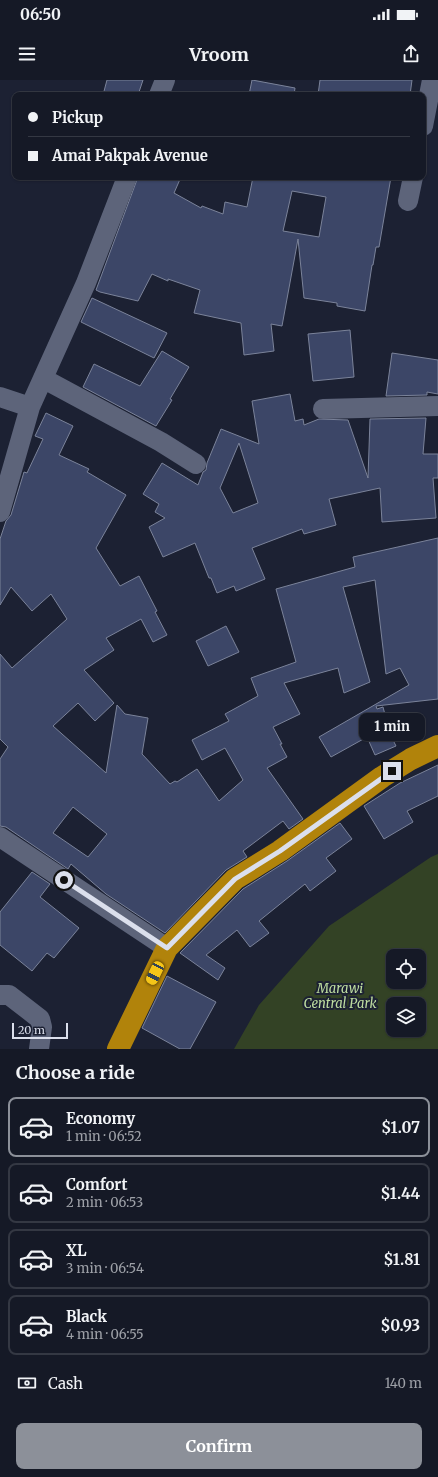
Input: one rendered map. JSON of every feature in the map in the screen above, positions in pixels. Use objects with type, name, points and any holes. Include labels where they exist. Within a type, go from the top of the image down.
[{"type":"highway","points":[[118,1049],[167,948],[235,879],[280,851],[382,777],[411,759],[438,746]]},
{"type":"street","points":[[160,92],[165,80]]},
{"type":"street","points":[[426,111],[432,80]]},
{"type":"street","points":[[0,512],[30,407],[44,379],[86,283],[126,180]]},
{"type":"street","points":[[408,201],[412,180]]},
{"type":"street","points":[[44,379],[161,442],[196,464]]},
{"type":"street","points":[[0,397],[30,407]]},
{"type":"street","points":[[323,409],[438,406]]},
{"type":"street","points":[[0,837],[167,948]]},
{"type":"street","points":[[0,995],[9,995],[40,1019],[42,1027],[40,1049]]},
{"type":"green space","name":"Marawi Central Park","points":[[438,854],[438,1049],[234,1049],[259,1005],[329,926],[431,857]]},
{"type":"building","points":[[107,80],[143,80],[139,92],[104,92]]},
{"type":"building","points":[[252,80],[295,88],[294,92],[250,92]]},
{"type":"building","points":[[320,80],[412,80],[410,92],[318,92]]},
{"type":"building","points":[[137,180],[180,180],[174,193],[201,208],[202,206],[223,214],[225,202],[247,207],[252,180],[390,180],[379,247],[376,247],[372,265],[365,311],[337,306],[337,303],[304,298],[298,239],[282,326],[271,324],[274,351],[244,355],[241,323],[194,313],[200,290],[168,279],[168,281],[152,274],[138,301],[96,290]],"holes":[[[292,191],[326,197],[319,237],[283,231]]]},
{"type":"building","points":[[92,298],[167,333],[154,358],[81,322]]},
{"type":"building","points":[[350,330],[354,377],[313,381],[308,334]]},
{"type":"building","points":[[162,351],[189,367],[170,399],[172,400],[156,426],[83,387],[94,364],[140,386]]},
{"type":"building","points":[[392,353],[438,360],[438,394],[427,392],[427,395],[386,396]]},
{"type":"building","points":[[290,394],[295,421],[303,419],[304,425],[319,419],[348,420],[368,478],[370,419],[426,418],[423,454],[438,454],[438,478],[433,478],[436,518],[382,522],[380,488],[329,499],[336,525],[304,534],[302,529],[252,548],[265,579],[236,591],[234,586],[217,593],[211,578],[209,578],[195,543],[163,557],[149,527],[165,518],[155,512],[159,504],[143,494],[162,463],[198,485],[203,472],[206,470],[207,463],[221,429],[259,444],[252,401]],"holes":[[[239,443],[258,503],[233,513],[220,488]]]},
{"type":"building","points":[[46,413],[73,426],[59,455],[89,469],[87,472],[126,495],[96,548],[120,586],[139,576],[157,611],[155,612],[167,635],[153,642],[141,619],[106,638],[114,650],[84,670],[114,703],[95,721],[78,703],[53,726],[106,773],[117,705],[125,714],[148,718],[142,754],[170,784],[175,781],[177,782],[197,769],[219,801],[243,780],[225,748],[202,760],[192,740],[229,721],[225,714],[258,696],[251,678],[296,662],[276,589],[355,567],[353,557],[438,538],[438,699],[376,706],[377,709],[383,707],[390,734],[396,746],[375,755],[367,737],[331,757],[319,737],[409,685],[400,668],[386,674],[375,580],[343,587],[370,682],[344,693],[338,668],[284,683],[300,714],[273,727],[287,757],[267,768],[303,819],[289,829],[283,821],[243,851],[247,857],[226,870],[165,933],[106,894],[71,864],[68,869],[6,827],[0,826],[0,759],[8,747],[0,739],[0,654],[12,668],[67,619],[51,594],[32,611],[11,587],[0,605],[0,539],[6,521],[11,515],[24,472],[27,473],[43,439],[35,436]],"holes":[[[73,807],[107,834],[88,857],[53,833]]]},
{"type":"building","points":[[226,626],[239,652],[208,666],[196,641]]},
{"type":"building","points":[[438,765],[438,796],[407,811],[413,822],[384,839],[364,806],[400,783]]},
{"type":"building","points":[[340,823],[352,839],[326,858],[336,871],[310,891],[305,884],[259,921],[269,933],[250,947],[237,930],[206,955],[225,968],[218,980],[180,953],[243,889],[287,861]]},
{"type":"building","points":[[32,872],[50,884],[40,897],[79,928],[54,958],[47,953],[32,971],[0,945],[0,912]]},
{"type":"building","points":[[167,976],[216,1002],[190,1049],[180,1049],[142,1028]]},
{"type":"route","points":[[64,880],[167,948],[235,879],[280,851],[392,771]]}]
